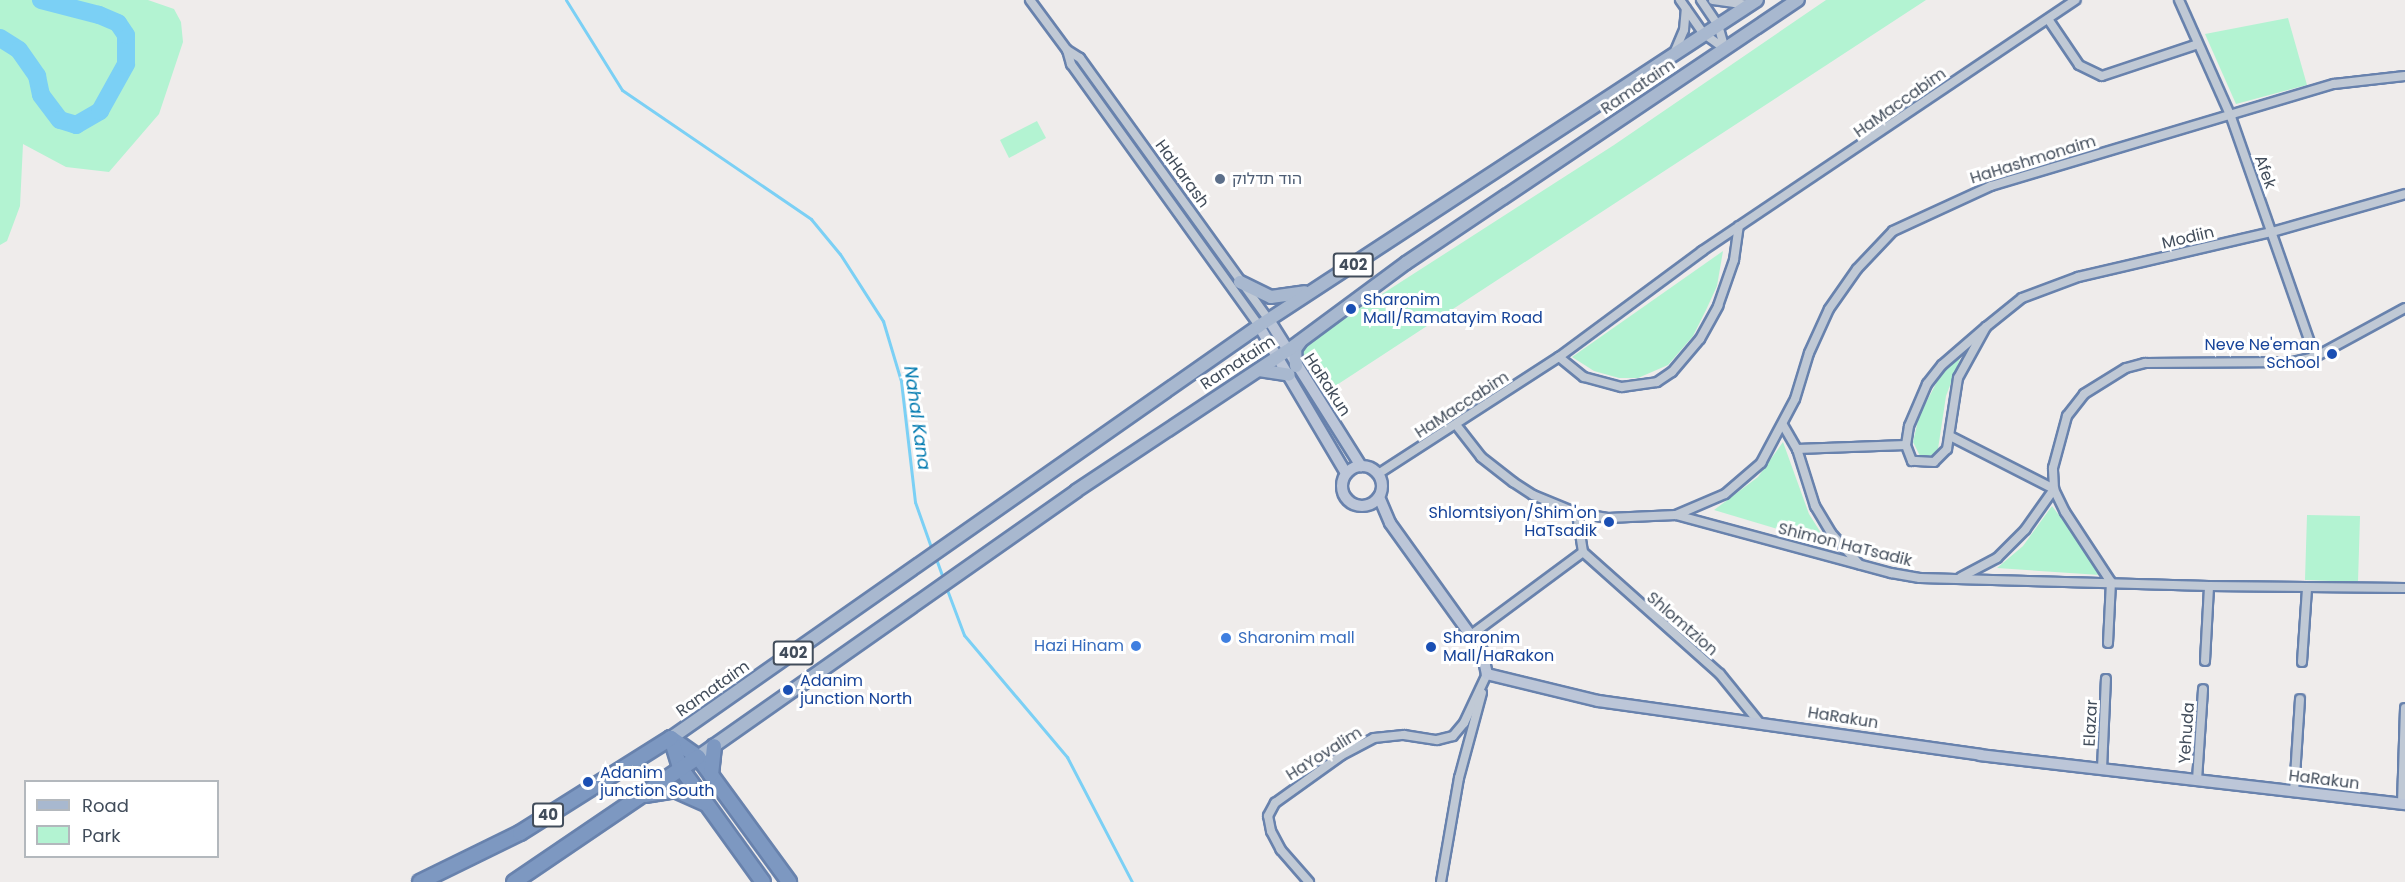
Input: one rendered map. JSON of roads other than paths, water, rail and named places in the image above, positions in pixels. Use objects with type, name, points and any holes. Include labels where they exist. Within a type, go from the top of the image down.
[{"type":"highway","points":[[671,738],[698,757],[711,778],[789,882]]},
{"type":"highway","points":[[671,738],[680,767],[714,810],[763,882]]},
{"type":"highway","name":"40","points":[[420,882],[520,833],[671,738]]},
{"type":"highway","points":[[711,778],[714,746]]},
{"type":"highway","name":"40","points":[[514,882],[680,767],[698,757]]},
{"type":"highway","points":[[638,798],[675,790],[693,796],[714,810]]},
{"type":"main road","name":"Ramataim","points":[[698,757],[958,573],[1283,354],[1406,263],[1798,0]]},
{"type":"main road","name":"Ramataim","points":[[671,738],[1264,323],[1702,33],[1754,2]]},
{"type":"main road","points":[[1240,282],[1271,297],[1318,289]]},
{"type":"main road","points":[[1258,370],[1292,370],[1295,349],[1301,341]]},
{"type":"street","name":"HaHarash","points":[[1030,0],[1067,50],[1087,67],[1240,282],[1264,323]]},
{"type":"street","points":[[1680,0],[1702,33],[1725,49]]},
{"type":"street","points":[[1701,0],[1718,25],[1725,49]]},
{"type":"street","points":[[1713,0],[1732,5],[1754,2]]},
{"type":"street","name":"HaMaccabim","points":[[1378,474],[1457,426],[1558,357],[1739,226],[2075,0]]},
{"type":"street","name":"Afek","points":[[2179,0],[2231,117],[2315,357]]},
{"type":"street","points":[[1675,51],[1684,30],[1686,9]]},
{"type":"street","points":[[2048,19],[2079,65],[2102,76],[2198,44]]},
{"type":"street","name":"HaHarash","points":[[1067,50],[1071,64],[1264,323]]},
{"type":"street","name":"HaHashmonaim","points":[[1676,515],[1725,494],[1761,463],[1783,425],[1829,309],[1857,269],[1893,231],[1991,186],[2231,117],[2345,81],[2405,76]]},
{"type":"street","name":"Modiin","points":[[1986,327],[1958,378],[1950,436],[1941,459],[1934,462],[1912,461],[1906,445],[1909,426],[1927,384],[1942,365],[1986,327],[2022,298],[2079,277],[2272,232],[2405,194]]},
{"type":"street","points":[[1558,357],[1584,377],[1622,387],[1648,384],[1672,372],[1700,339],[1718,306],[1734,260],[1739,226]]},
{"type":"street","points":[[2108,643],[2111,582],[2065,512],[2054,489],[2053,468],[2067,416],[2084,394],[2126,368],[2168,361],[2293,362],[2315,357],[2405,308]]},
{"type":"street","name":"HaRakun","points":[[1264,323],[1292,370],[1346,473]]},
{"type":"street","name":"HaRakun","points":[[1292,370],[1361,466]]},
{"type":"street","points":[[1783,425],[1797,450],[1815,506],[1831,533],[1860,565]]},
{"type":"street","name":"Shimon HaTsadik","points":[[1457,426],[1481,457],[1513,482],[1533,495],[1577,513],[1608,518],[1676,515],[1860,565],[1920,578],[2209,586],[2405,588]]},
{"type":"street","points":[[1950,436],[2054,489]]},
{"type":"street","points":[[1797,450],[1906,445]]},
{"type":"street","points":[[1368,506],[1379,498],[1382,488],[1378,474],[1361,466],[1346,473],[1342,485],[1345,498],[1355,505],[1368,506],[1390,524]]},
{"type":"street","points":[[1959,578],[1997,558],[2025,530],[2054,489]]},
{"type":"street","points":[[1379,498],[1390,524],[1472,634],[1482,651],[1487,674],[1459,778],[1441,882]]},
{"type":"street","points":[[1472,634],[1583,552],[1577,513]]},
{"type":"street","name":"Shlomtzion","points":[[1583,552],[1720,674],[1758,721]]},
{"type":"street","points":[[2205,660],[2209,586]]},
{"type":"street","points":[[2302,662],[2307,588]]},
{"type":"street","name":"HaRakun","points":[[1487,674],[1598,701],[2102,769],[2403,804]]},
{"type":"street","name":"HaYovalim","points":[[1309,882],[1281,850],[1271,831],[1268,816],[1275,803],[1342,755],[1374,738],[1404,735],[1437,740],[1453,736],[1464,723],[1487,674]]},
{"type":"street","name":"Elazar","points":[[2102,769],[2106,679]]},
{"type":"street","name":"Yehuda","points":[[2197,780],[2203,689]]},
{"type":"street","points":[[2294,792],[2300,699]]},
{"type":"street","points":[[2403,804],[2405,708]]},
{"type":"waterway","points":[[0,38],[19,50],[37,76],[41,95],[60,120],[76,125],[100,111],[126,64],[126,35],[118,23],[99,15],[41,0]]},
{"type":"waterway","name":"Nahal Kana","points":[[566,0],[622,90],[811,219],[840,254],[883,321],[901,381],[915,502],[932,550]]},
{"type":"waterway","name":"Nahal Kana","points":[[935,556],[944,581]]},
{"type":"waterway","name":"Nahal Kana","points":[[946,587],[964,635],[1067,757],[1132,882]]},
{"type":"place","name":"הוד תדלוק","points":[[1220,179]]},
{"type":"place","name":"Sharonim Mall/Ramatayim Road","points":[[1351,309]]},
{"type":"place","name":"Neve Ne'eman School","points":[[2332,354]]},
{"type":"place","name":"Shlomtsiyon/Shim'on HaTsadik","points":[[1609,522]]},
{"type":"place","name":"Sharonim mall","points":[[1226,638]]},
{"type":"place","name":"Hazi Hinam","points":[[1136,646]]},
{"type":"place","name":"Sharonim Mall/HaRakon","points":[[1431,647]]},
{"type":"place","name":"Adanim junction North","points":[[788,690]]},
{"type":"place","name":"Adanim junction South","points":[[588,782]]}]
